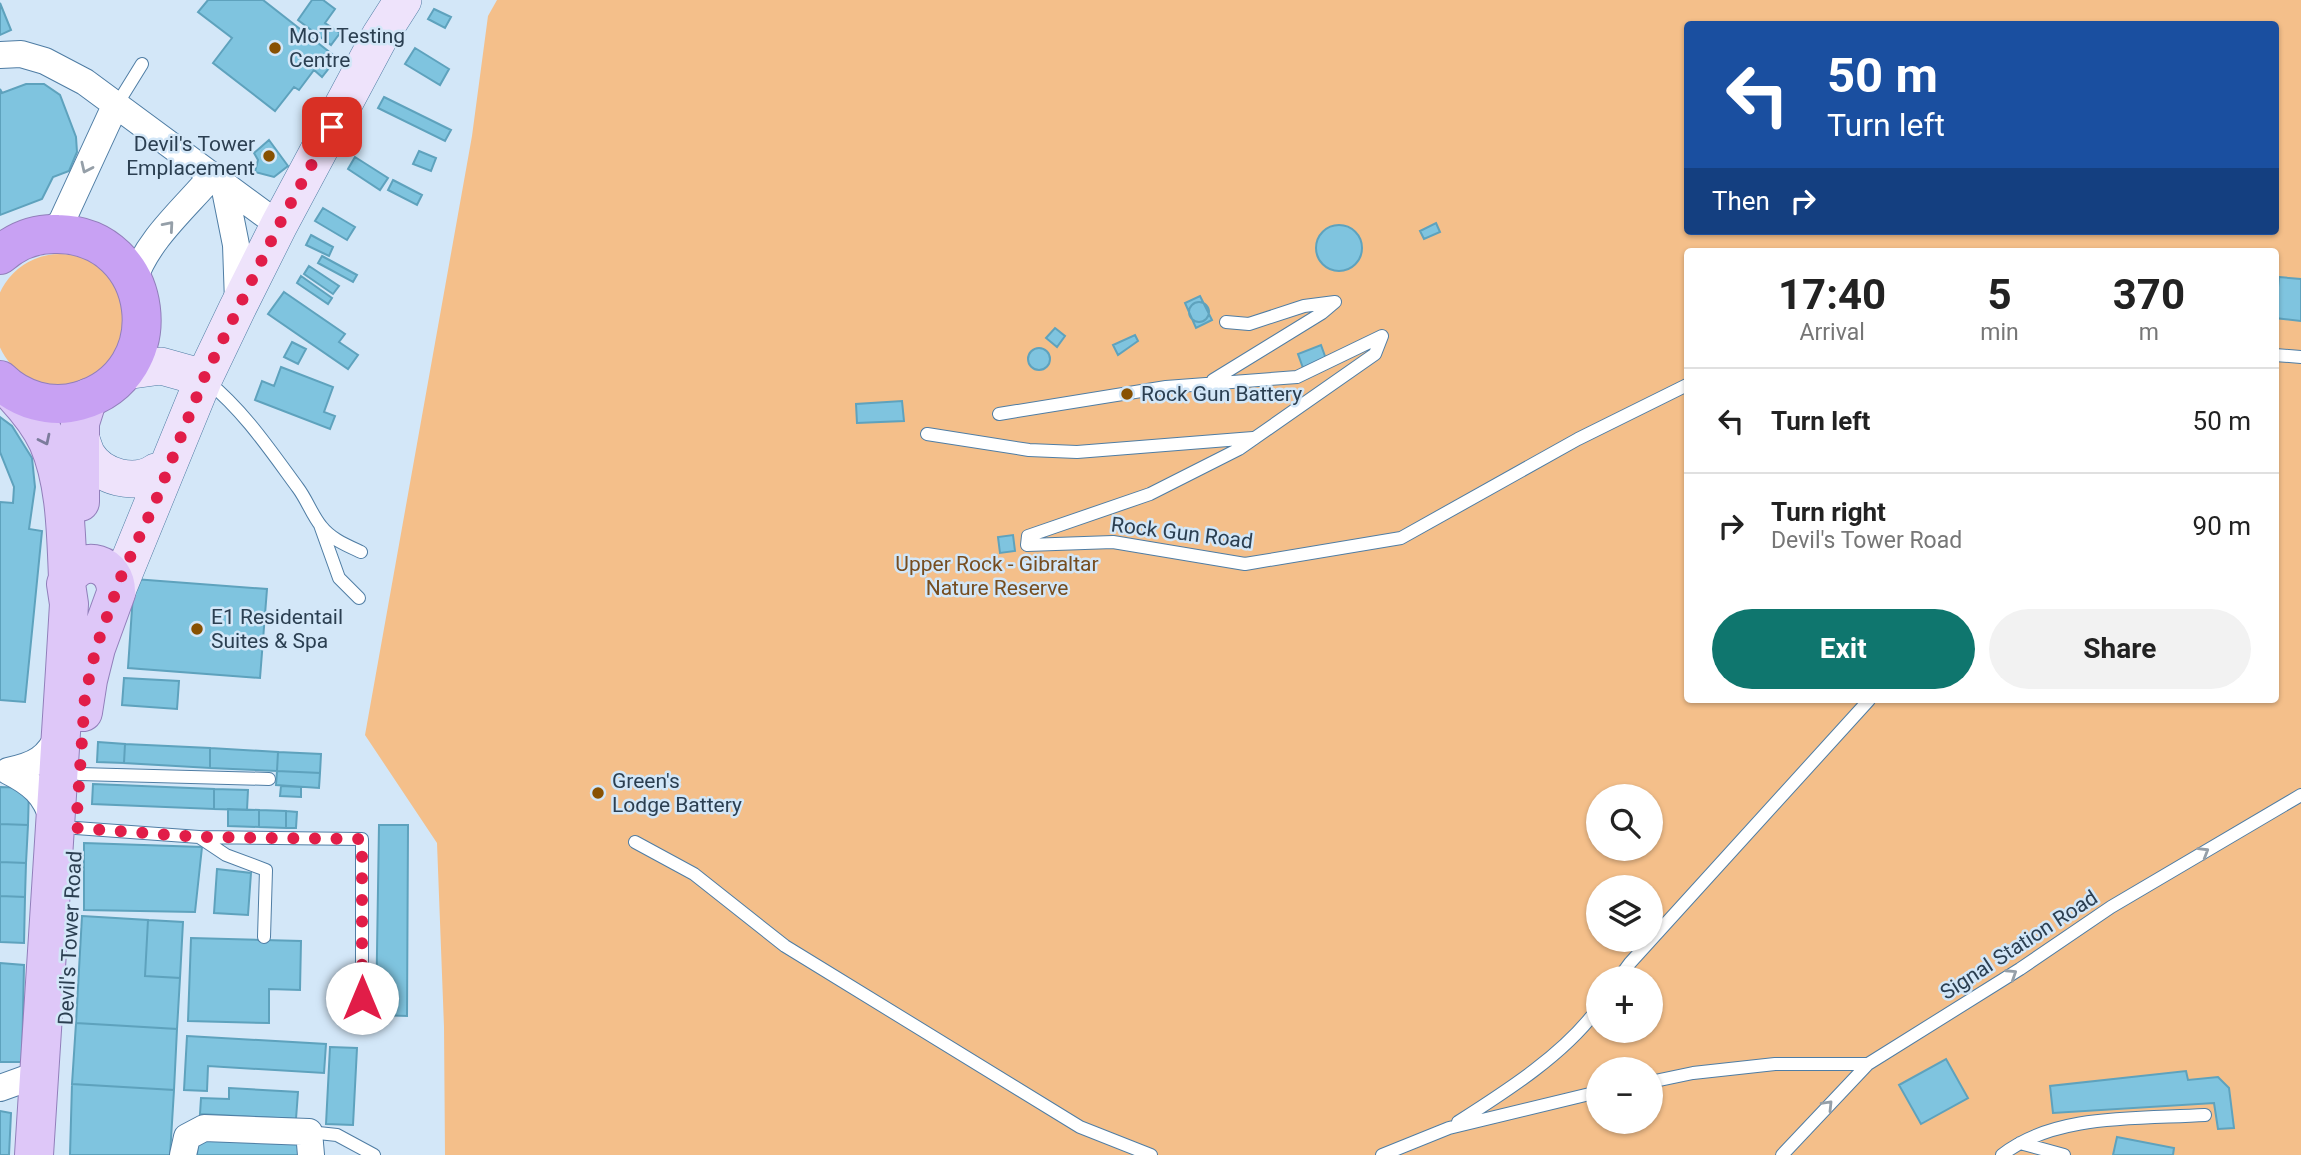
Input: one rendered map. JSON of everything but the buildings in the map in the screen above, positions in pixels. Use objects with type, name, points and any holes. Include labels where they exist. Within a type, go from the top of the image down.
[{"type":"highway","points":[[0,255],[20,241],[46,233],[72,234],[97,242],[118,258],[134,280],[142,303],[139,343],[143,368],[102,391],[84,416],[74,402],[50,403],[22,396],[3,383]]},
{"type":"main road","points":[[84,416],[87,455],[104,470],[120,478],[134,480],[149,477],[165,461],[279,225],[402,0]]},
{"type":"main road","points":[[143,368],[204,378]]},
{"type":"main road","points":[[3,383],[34,419],[51,452],[61,496],[91,582]]},
{"type":"main road","points":[[84,416],[81,547],[91,582]]},
{"type":"main road","points":[[91,582],[165,477],[165,461]]},
{"type":"main road","name":"Devil's Tower Road","points":[[57,1155],[65,827],[60,733],[69,610],[91,582]]},
{"type":"main road","name":"Devil's Tower Road","points":[[34,1155],[39,1074],[65,827],[79,774],[88,681],[91,582]]},
{"type":"street","points":[[0,55],[20,54],[45,61],[85,82],[279,225]]},
{"type":"street","points":[[46,233],[61,223],[116,106]]},
{"type":"street","points":[[134,280],[139,263],[153,244],[226,187],[272,196],[308,172]]},
{"type":"street","points":[[226,187],[239,274],[237,309]]},
{"type":"street","points":[[4,771],[41,760],[49,753],[60,733]]},
{"type":"street","points":[[4,771],[31,783],[65,827]]},
{"type":"street","points":[[0,1088],[39,1074]]},
{"type":"street","points":[[183,1155],[187,1137],[204,1128],[310,1144]]},
{"type":"lane","points":[[116,106],[142,65]]},
{"type":"lane","points":[[999,414],[1210,382],[1322,313],[1335,302],[1304,306],[1249,324],[1226,322]]},
{"type":"lane","name":"Rock Gun Road","points":[[1210,382],[1297,377],[1382,336],[1375,354],[1239,449],[1150,495],[1028,536],[1027,545],[1113,542],[1245,564],[1401,538],[1578,439],[1684,386]]},
{"type":"lane","points":[[2279,355],[2301,357]]},
{"type":"lane","points":[[204,378],[230,400],[257,432],[306,499],[320,525],[339,578],[359,598]]},
{"type":"lane","points":[[927,434],[1029,450],[1077,452],[1254,438]]},
{"type":"lane","points":[[320,525],[338,541],[361,552]]},
{"type":"lane","points":[[1629,966],[1866,703]]},
{"type":"lane","points":[[79,774],[269,779]]},
{"type":"lane","name":"Signal Station Road","points":[[1782,1155],[1868,1063],[2020,969],[2111,907],[2301,795]]},
{"type":"lane","points":[[65,827],[199,837],[362,839],[362,1024]]},
{"type":"lane","points":[[199,837],[226,855],[266,870],[264,936]]},
{"type":"lane","points":[[635,842],[694,874],[785,946],[1080,1127],[1151,1155]]},
{"type":"lane","points":[[1449,1128],[1508,1091],[1586,1024]]},
{"type":"lane","points":[[1663,1079],[1693,1073],[1775,1064],[1868,1063]]},
{"type":"lane","points":[[1382,1155],[1449,1128],[1586,1095]]},
{"type":"lane","points":[[2002,1155],[2020,1143],[2055,1128],[2091,1122],[2204,1115]]},
{"type":"lane","points":[[310,1144],[337,1135],[374,1155]]},
{"type":"lane","points":[[2020,1143],[2064,1155]]},
{"type":"green space","name":"Upper Rock - Gibraltar Nature Reserve","points":[[497,0],[2301,0],[2301,1155],[445,1155],[444,1027],[437,843],[365,735],[472,136],[488,16]]},
{"type":"green space","points":[[60,254],[85,259],[96,265],[115,284],[126,320],[121,345],[106,366],[85,381],[60,386],[35,381],[14,366],[-1,345],[-1,295],[14,274],[35,259]]},
{"type":"place","name":"MoT Testing Centre","points":[[275,48]]},
{"type":"place","name":"Devil's Tower Emplacement","points":[[269,156]]},
{"type":"place","name":"Rock Gun Battery","points":[[1127,394]]},
{"type":"place","name":"E1 Residentail Suites & Spa","points":[[197,629]]},
{"type":"place","name":"Green's Lodge Battery","points":[[598,793]]},
{"type":"route","points":[[332,127],[279,225],[204,378],[173,451],[154,505],[121,577],[96,648],[85,696],[76,828],[199,837],[362,839],[362,998]]}]
